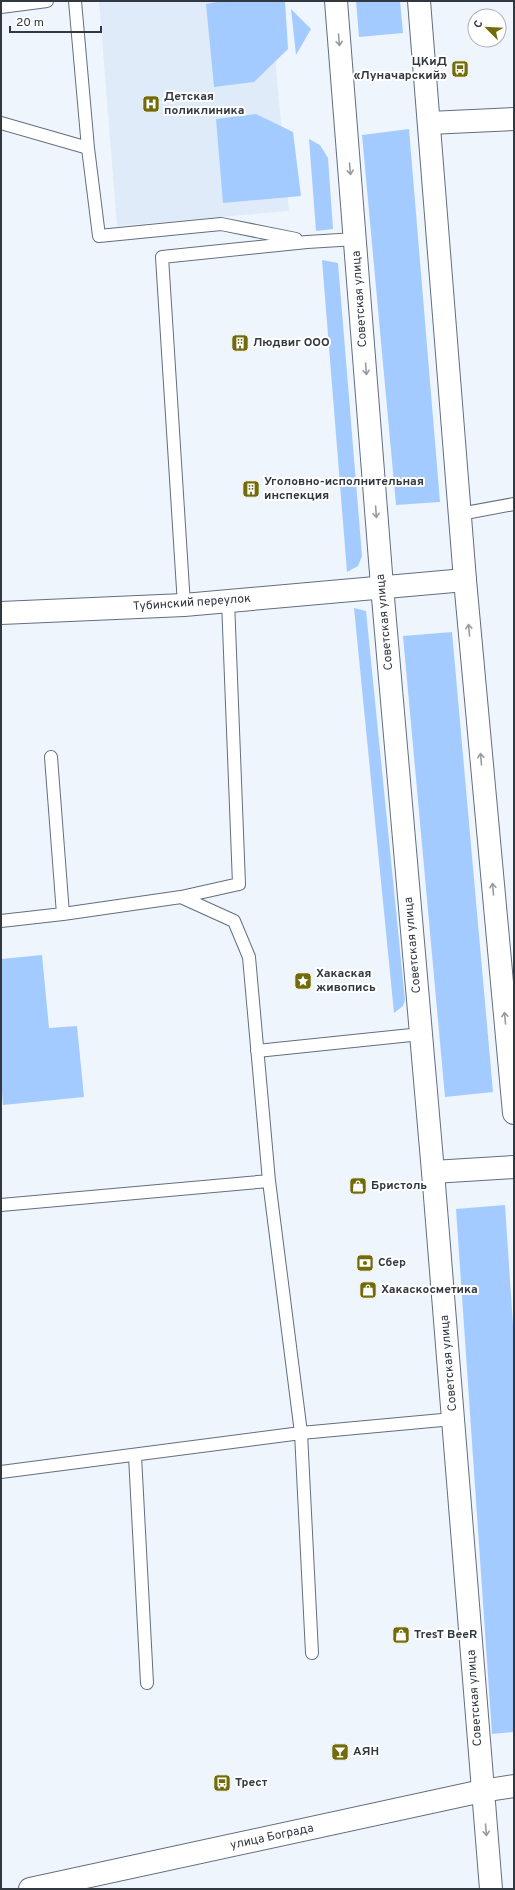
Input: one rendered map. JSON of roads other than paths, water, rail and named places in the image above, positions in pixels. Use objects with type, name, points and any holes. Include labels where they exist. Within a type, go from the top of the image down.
[{"type":"main road","name":"Советская улица","points":[[336,1],[356,239],[382,586],[454,1419],[482,1791],[491,1889]]},
{"type":"main road","points":[[419,1],[465,580],[514,1113]]},
{"type":"main road","points":[[429,123],[514,119]]},
{"type":"main road","name":"Тубинский переулок","points":[[1,613],[184,605],[382,586],[465,580]]},
{"type":"main road","points":[[433,1172],[514,1167]]},
{"type":"main road","name":"улица Бограда","points":[[30,1889],[482,1791],[514,1786]]},
{"type":"lane","points":[[1,7],[47,1]]},
{"type":"lane","points":[[75,1],[88,148],[99,236],[221,224],[307,242]]},
{"type":"lane","points":[[1,123],[88,148]]},
{"type":"lane","points":[[184,605],[162,258],[307,242],[356,239]]},
{"type":"lane","points":[[460,514],[514,504]]},
{"type":"lane","points":[[1,921],[63,914],[182,897],[239,884],[228,601]]},
{"type":"lane","points":[[51,757],[63,914]]},
{"type":"lane","points":[[182,897],[234,921],[249,957],[269,1181],[300,1433],[312,1653]]},
{"type":"lane","points":[[257,1051],[421,1034]]},
{"type":"lane","points":[[1,1205],[269,1181]]},
{"type":"lane","points":[[1,1472],[135,1456],[300,1433],[454,1419]]},
{"type":"lane","points":[[135,1456],[147,1683]]},
{"type":"place","name":"ЦКиД «Луначарский»","points":[[460,69]]},
{"type":"place","name":"Детская поликлиника","points":[[151,104]]},
{"type":"place","name":"Людвиг ООО","points":[[240,343]]},
{"type":"place","name":"Уголовно-исполнительная инспекция","points":[[251,489]]},
{"type":"place","name":"Хакаская живопись","points":[[303,981]]},
{"type":"place","name":"Бристоль","points":[[358,1186]]},
{"type":"place","name":"Сбер","points":[[365,1263]]},
{"type":"place","name":"Хакаскосметика","points":[[368,1290]]},
{"type":"place","name":"TresT BeeR","points":[[401,1635]]},
{"type":"place","name":"АЯН","points":[[340,1752]]},
{"type":"place","name":"Трест","points":[[222,1783]]}]
